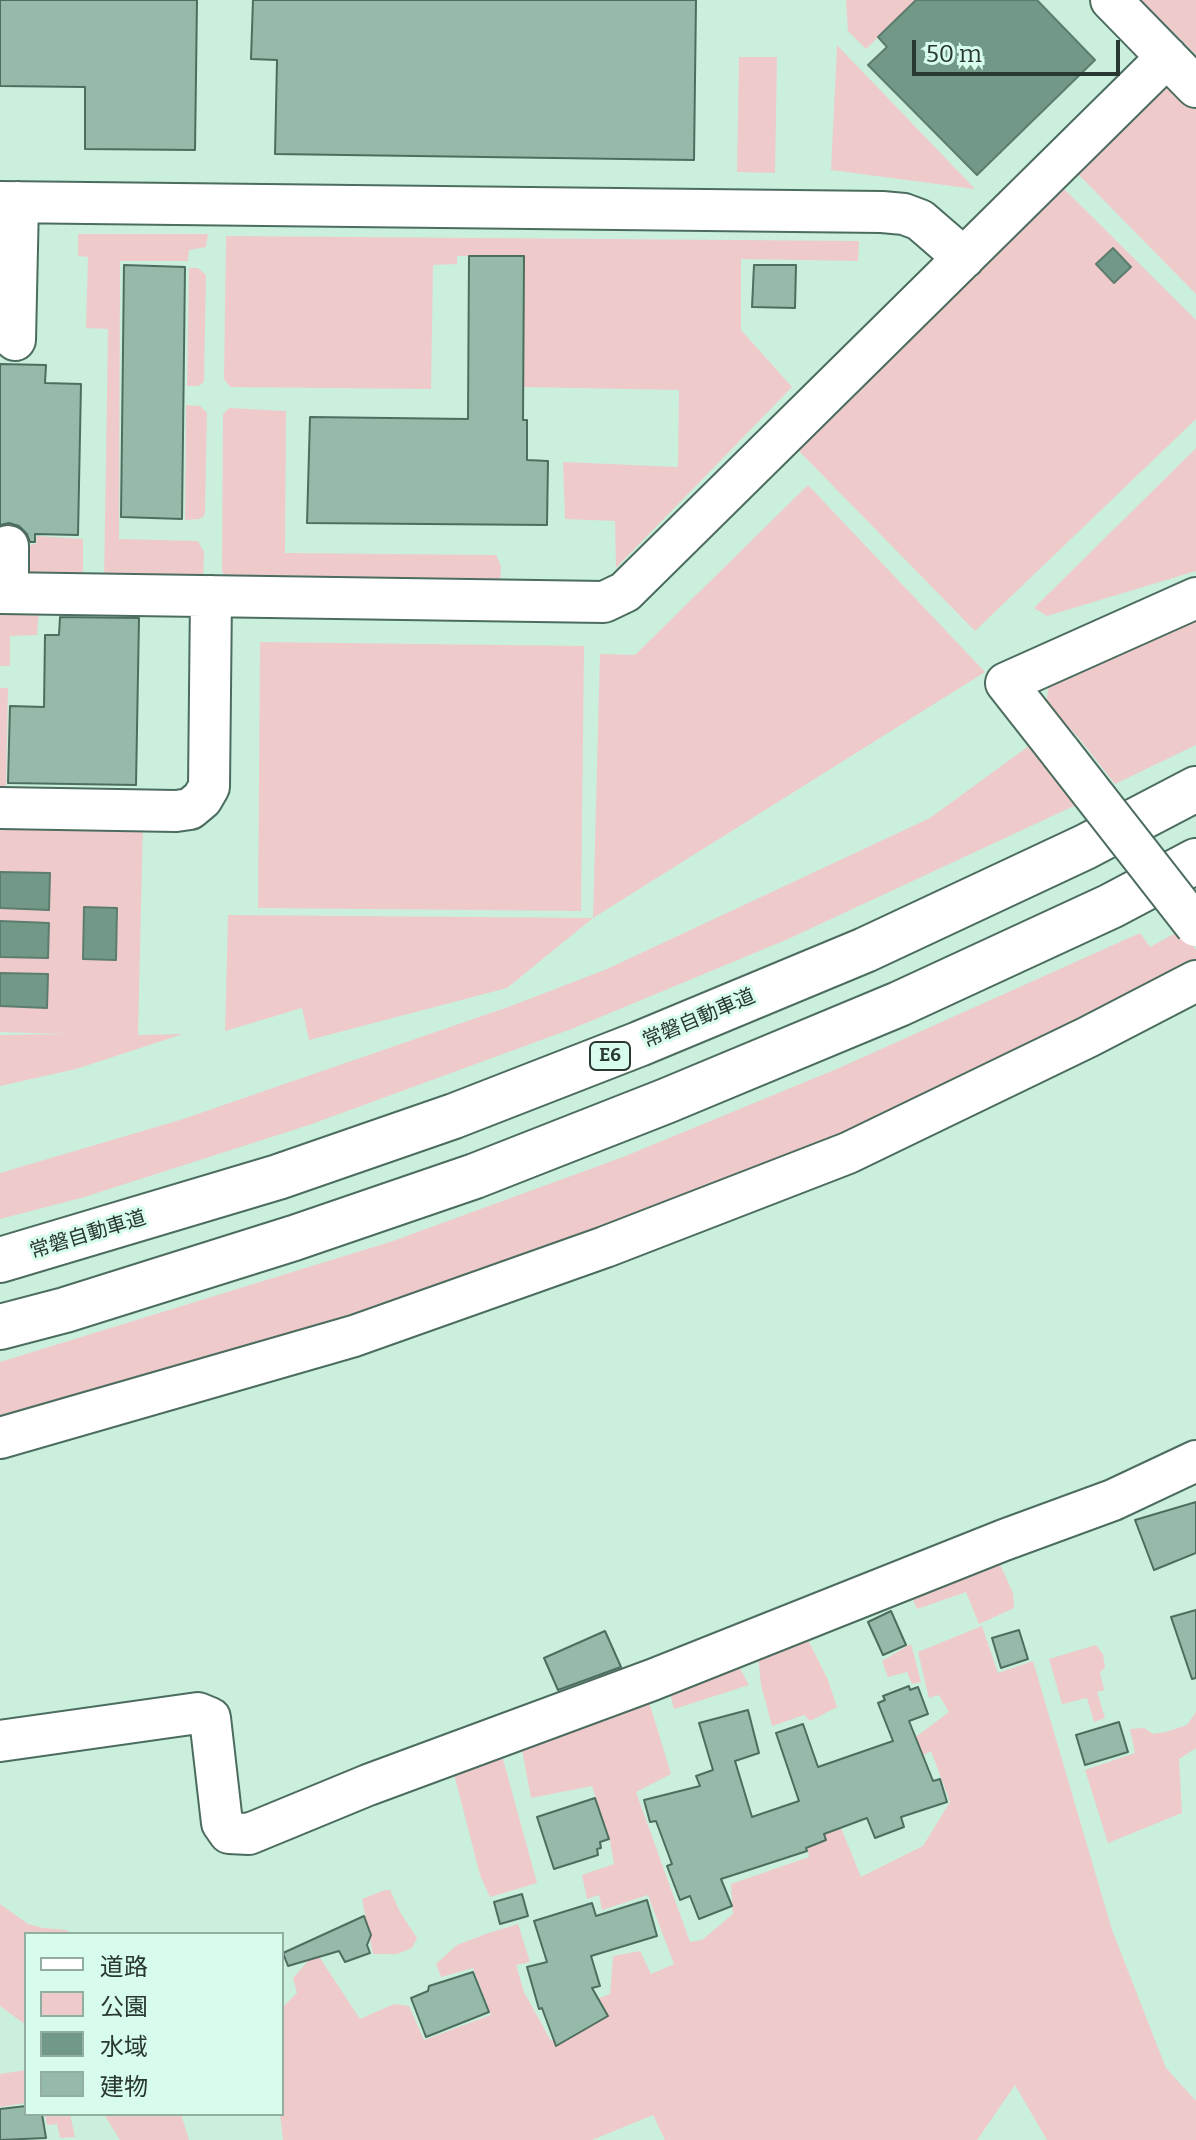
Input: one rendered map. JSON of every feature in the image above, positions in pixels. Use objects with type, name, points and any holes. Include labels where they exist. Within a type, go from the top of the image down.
[{"type":"highway","name":"常磐自動車道","points":[[0,1260],[278,1177],[454,1116],[610,1056],[865,950],[1085,847],[1196,789]]},
{"type":"highway","points":[[0,1327],[65,1310],[294,1238],[475,1176],[637,1113],[899,1004],[1111,906],[1196,861]]},
{"type":"street","points":[[1111,0],[1196,87]]},
{"type":"street","points":[[8,546],[4,593],[604,602],[625,592],[1167,57]]},
{"type":"street","points":[[15,340],[9,202],[882,212],[904,214],[920,220],[964,258]]},
{"type":"street","points":[[0,808],[176,811],[190,809],[202,799],[209,787],[211,596]]},
{"type":"street","points":[[1196,598],[1006,683],[1196,926]]},
{"type":"street","points":[[0,1438],[354,1336],[605,1247],[848,1153],[1196,981]]},
{"type":"street","points":[[0,1741],[198,1713],[210,1718],[222,1823],[229,1833],[249,1834],[368,1785],[652,1680],[1113,1500],[1196,1461]]},
{"type":"green space","points":[[846,0],[916,0],[866,49],[848,31]]},
{"type":"green space","points":[[1141,0],[1196,0],[1196,55]]},
{"type":"green space","points":[[837,45],[975,189],[831,170]]},
{"type":"green space","points":[[739,57],[777,57],[775,173],[737,172]]},
{"type":"green space","points":[[1166,76],[1196,106],[1196,294],[1074,170]]},
{"type":"green space","points":[[1059,184],[1196,320],[1196,419],[975,631],[793,445]]},
{"type":"green space","points":[[78,234],[208,234],[206,247],[189,250],[188,261],[120,261],[119,539],[198,541],[204,552],[203,579],[104,583],[108,329],[86,328],[88,257],[78,256]]},
{"type":"green space","points":[[226,236],[859,241],[858,261],[741,259],[741,330],[792,387],[616,568],[615,521],[565,519],[563,462],[678,467],[679,390],[524,387],[523,256],[457,256],[457,264],[433,265],[431,389],[230,387],[224,379]]},
{"type":"green space","points":[[189,268],[198,268],[206,275],[204,382],[198,386],[187,386]]},
{"type":"green space","points":[[186,405],[200,406],[207,413],[205,512],[199,519],[185,520]]},
{"type":"green space","points":[[229,408],[286,411],[285,553],[496,555],[501,566],[500,586],[229,584],[222,571],[223,414]]},
{"type":"green space","points":[[1196,448],[1196,571],[1047,616],[1034,608]]},
{"type":"green space","points":[[808,485],[985,672],[593,918],[600,654],[635,655]]},
{"type":"green space","points":[[37,536],[83,539],[83,583],[27,576],[28,545],[36,544]]},
{"type":"green space","points":[[0,608],[39,609],[37,635],[10,636],[10,666],[0,666]]},
{"type":"green space","points":[[1196,614],[1196,745],[1115,784],[1078,737],[1046,704],[1050,677]]},
{"type":"green space","points":[[260,642],[584,646],[581,911],[258,908]]},
{"type":"green space","points":[[0,688],[8,688],[6,793],[0,793]]},
{"type":"green space","points":[[1037,740],[1076,805],[788,939],[574,1028],[309,1125],[81,1198],[0,1219],[0,1173],[180,1120],[511,1006],[607,969],[930,818]]},
{"type":"green space","points":[[0,822],[143,824],[138,1035],[183,1034],[76,1069],[0,1086],[0,1035],[68,1034],[0,1032],[0,1006],[47,1008],[48,975],[0,973],[0,957],[48,958],[48,923],[0,921],[0,908],[48,910],[50,874],[0,872]]},
{"type":"green space","points":[[228,915],[593,918],[507,988],[309,1040],[302,1008],[225,1031]]},
{"type":"green space","points":[[1183,929],[1196,950],[1196,960],[1169,977],[864,1126],[643,1220],[413,1299],[0,1422],[0,1362],[393,1241],[623,1157],[839,1068],[1140,933],[1150,947]]},
{"type":"green space","points":[[998,1560],[1013,1593],[1014,1608],[979,1624],[966,1592],[917,1609],[909,1590]]},
{"type":"green space","points":[[982,1626],[998,1673],[1033,1661],[1112,1930],[1166,2068],[1196,2101],[1196,2140],[1047,2140],[1015,2085],[977,2140],[665,2140],[653,2115],[592,2140],[283,2140],[280,2116],[284,2116],[284,2006],[297,1993],[293,1978],[316,1952],[360,2019],[394,2004],[409,2006],[424,2040],[491,2015],[473,1968],[441,1977],[436,1964],[457,1945],[518,1924],[530,1962],[516,1965],[524,1992],[551,2041],[570,2029],[568,2010],[610,1994],[613,1956],[640,1951],[651,1974],[674,1964],[648,1895],[602,1910],[599,1895],[587,1899],[582,1875],[614,1864],[592,1786],[531,1798],[520,1739],[646,1692],[671,1774],[636,1792],[690,1942],[702,1940],[733,1914],[731,1884],[809,1857],[805,1830],[837,1818],[861,1877],[923,1846],[950,1802],[931,1751],[914,1760],[909,1742],[949,1712],[939,1695],[929,1698],[918,1652]]},
{"type":"green space","points":[[805,1634],[828,1680],[837,1707],[810,1721],[804,1715],[772,1726],[761,1685],[758,1654]]},
{"type":"green space","points":[[911,1644],[921,1682],[912,1684],[907,1672],[888,1677],[882,1661]]},
{"type":"green space","points":[[1096,1645],[1103,1654],[1105,1668],[1100,1672],[1104,1690],[1097,1692],[1105,1718],[1094,1722],[1087,1698],[1062,1704],[1049,1659]]},
{"type":"green space","points":[[736,1661],[749,1685],[674,1709],[669,1689]]},
{"type":"green space","points":[[1196,1712],[1196,1748],[1179,1759],[1182,1813],[1108,1843],[1085,1770],[1135,1753],[1130,1729],[1144,1728],[1153,1734],[1166,1732],[1187,1725]]},
{"type":"green space","points":[[493,1750],[503,1759],[537,1883],[490,1897],[480,1875],[452,1766]]},
{"type":"green space","points":[[390,1890],[417,1938],[412,1948],[397,1954],[373,1954],[362,1899]]},
{"type":"green space","points":[[0,1904],[28,1924],[68,1932],[24,1932],[24,2024],[0,2006]]},
{"type":"green space","points":[[24,2070],[24,2103],[0,2107],[0,2074]]},
{"type":"green space","points":[[45,2116],[70,2116],[75,2137],[60,2138],[57,2124],[47,2125]]},
{"type":"green space","points":[[105,2116],[182,2116],[189,2140],[120,2140]]},
{"type":"water","points":[[916,0],[1037,0],[1095,60],[977,175],[868,65],[887,47],[878,37]]},
{"type":"water","points":[[1113,248],[1131,267],[1114,283],[1096,264]]},
{"type":"water","points":[[0,872],[50,873],[49,910],[0,908]]},
{"type":"water","points":[[84,907],[117,908],[116,960],[83,959]]},
{"type":"water","points":[[0,921],[49,923],[48,958],[0,957]]},
{"type":"water","points":[[0,973],[48,974],[47,1008],[0,1006]]},
{"type":"building","points":[[0,0],[197,0],[195,150],[85,149],[85,87],[0,86]]},
{"type":"building","points":[[253,0],[696,0],[694,160],[275,154],[277,60],[251,59]]},
{"type":"building","points":[[469,256],[524,256],[523,420],[527,420],[527,460],[548,461],[547,525],[307,523],[310,417],[468,419]]},
{"type":"building","points":[[124,265],[185,267],[182,519],[121,517]]},
{"type":"building","points":[[754,265],[796,265],[795,308],[752,307]]},
{"type":"building","points":[[0,364],[46,365],[45,383],[81,384],[78,535],[35,534],[35,542],[30,542],[19,526],[9,523],[0,525]]},
{"type":"building","points":[[60,617],[139,618],[136,785],[8,783],[10,706],[44,707],[45,635],[59,635]]},
{"type":"building","points":[[1196,1502],[1196,1553],[1154,1570],[1135,1520]]},
{"type":"building","points":[[1196,1610],[1196,1678],[1192,1679],[1171,1617]]},
{"type":"building","points":[[891,1611],[906,1645],[883,1655],[868,1622]]},
{"type":"building","points":[[1019,1630],[1028,1659],[1001,1668],[992,1638]]},
{"type":"building","points":[[605,1631],[621,1667],[558,1690],[544,1658]]},
{"type":"building","points":[[909,1686],[910,1690],[918,1687],[928,1714],[909,1721],[933,1781],[940,1779],[947,1802],[901,1817],[904,1827],[875,1838],[867,1818],[824,1834],[826,1840],[806,1848],[807,1851],[721,1879],[732,1906],[699,1919],[690,1896],[680,1900],[667,1866],[672,1864],[656,1821],[650,1822],[644,1800],[700,1786],[696,1776],[713,1770],[699,1723],[748,1710],[759,1753],[735,1761],[752,1817],[799,1801],[776,1733],[803,1724],[818,1767],[893,1741],[878,1703],[885,1700],[883,1696]]},
{"type":"building","points":[[1119,1722],[1128,1752],[1085,1765],[1076,1735]]},
{"type":"building","points":[[595,1798],[609,1839],[600,1842],[598,1855],[554,1869],[537,1817]]},
{"type":"building","points":[[522,1894],[528,1916],[500,1924],[494,1902]]},
{"type":"building","points":[[647,1900],[657,1936],[591,1956],[600,1986],[592,1988],[608,2016],[556,2046],[542,2008],[539,2009],[527,1967],[547,1962],[534,1921],[592,1903],[596,1916]]},
{"type":"building","points":[[364,1916],[371,1935],[367,1945],[370,1953],[345,1962],[339,1951],[288,1966],[284,1953]]},
{"type":"building","points":[[473,1972],[489,2012],[426,2037],[411,1998],[428,1991],[429,1986]]},
{"type":"building","points":[[24,2106],[24,2116],[42,2116],[46,2138],[0,2140],[0,2109]]}]
